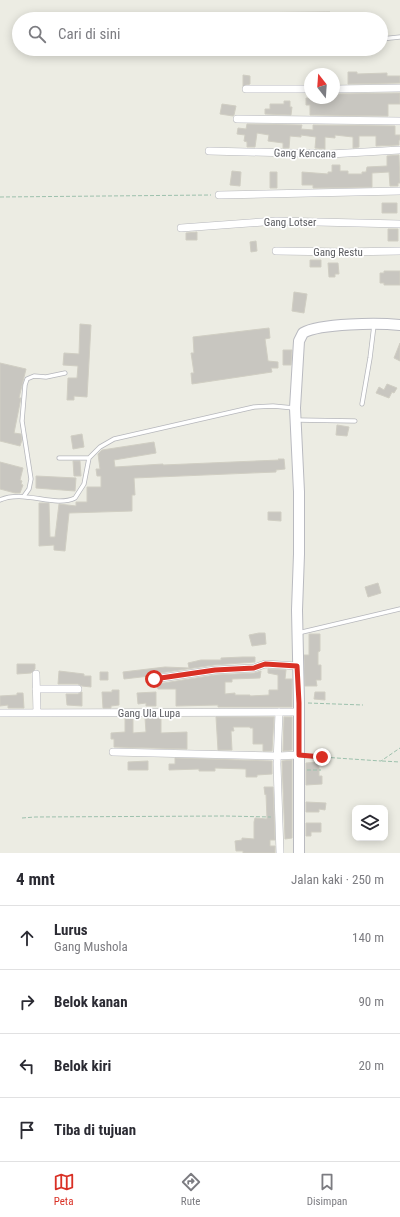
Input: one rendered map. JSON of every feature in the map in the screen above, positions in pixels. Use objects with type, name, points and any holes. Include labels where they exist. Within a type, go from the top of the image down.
[{"type":"main road","points":[[299,853],[299,707],[297,610],[299,487],[295,408],[297,352],[300,336],[307,331],[318,328],[374,324],[400,325]]},
{"type":"street","points":[[340,89],[400,88]]},
{"type":"street","points":[[246,89],[304,89]]},
{"type":"street","points":[[237,119],[400,121]]},
{"type":"street","name":"Gang Kencana","points":[[209,151],[330,154],[400,150]]},
{"type":"street","points":[[219,195],[400,190]]},
{"type":"street","name":"Gang Lotser","points":[[181,228],[271,221],[400,224]]},
{"type":"street","name":"Gang Restu","points":[[276,250],[343,252],[400,251]]},
{"type":"street","points":[[154,679],[215,670],[254,668],[265,664],[297,666]]},
{"type":"street","points":[[36,674],[37,713]]},
{"type":"street","points":[[36,689],[78,689]]},
{"type":"street","name":"Gang Ula Lupa","points":[[0,713],[280,712],[299,707]]},
{"type":"street","points":[[280,712],[278,756],[280,853]]},
{"type":"street","points":[[113,752],[278,756],[299,755]]},
{"type":"lane","points":[[388,38],[400,37]]},
{"type":"lane","points":[[362,404],[374,324]]},
{"type":"lane","points":[[24,496],[31,479],[22,422],[25,385],[28,379],[34,376],[46,377],[65,373]]},
{"type":"lane","points":[[0,500],[9,497],[24,496],[59,500],[76,498],[84,484],[89,458],[100,447],[114,439],[254,407],[273,406],[295,408]]},
{"type":"lane","points":[[296,420],[354,421]]},
{"type":"lane","points":[[59,458],[89,458]]},
{"type":"lane","points":[[297,634],[400,609]]},
{"type":"path","points":[[0,197],[219,195]]},
{"type":"path","points":[[299,707],[363,705]]},
{"type":"path","points":[[381,761],[400,748]]},
{"type":"path","points":[[299,755],[400,762]]},
{"type":"path","points":[[298,771],[321,770]]},
{"type":"path","points":[[22,818],[226,816],[279,818]]},
{"type":"building","points":[[348,72],[357,72],[357,74],[387,73],[387,76],[400,76],[400,83],[348,84]]},
{"type":"building","points":[[243,75],[250,76],[250,84],[243,86]]},
{"type":"building","points":[[400,93],[400,104],[388,104],[388,116],[310,115],[310,105],[306,104],[340,104],[340,94]]},
{"type":"building","points":[[284,101],[290,101],[290,107],[292,107],[291,115],[265,114],[265,109],[270,109],[270,104],[284,104]]},
{"type":"building","points":[[222,104],[236,106],[233,116],[220,114]]},
{"type":"building","points":[[247,124],[302,125],[301,129],[313,130],[313,125],[395,126],[395,135],[400,135],[400,140],[399,145],[376,146],[376,136],[359,136],[359,147],[353,148],[353,137],[335,135],[335,138],[325,137],[325,149],[315,148],[316,137],[301,135],[301,137],[290,136],[289,148],[283,148],[283,143],[268,141],[269,135],[257,133],[255,147],[247,147],[247,142],[244,141],[245,135],[237,134],[238,128],[246,129]]},
{"type":"building","points":[[399,155],[400,183],[398,183],[398,186],[390,186],[389,172],[372,173],[372,187],[313,188],[313,185],[302,185],[302,172],[328,174],[328,172],[332,172],[332,165],[340,165],[340,171],[348,171],[348,174],[362,174],[362,172],[366,172],[367,167],[387,166],[387,156]]},
{"type":"building","points":[[232,171],[241,172],[240,186],[230,185]]},
{"type":"building","points":[[270,172],[277,172],[277,188],[270,188]]},
{"type":"building","points":[[382,203],[397,203],[397,213],[382,213]]},
{"type":"building","points":[[388,229],[398,229],[398,241],[388,241]]},
{"type":"building","points":[[197,232],[197,240],[186,240],[186,233]]},
{"type":"building","points":[[256,241],[257,251],[251,252],[250,242]]},
{"type":"building","points":[[310,260],[321,260],[321,267],[310,267]]},
{"type":"building","points":[[328,263],[338,263],[339,274],[335,274],[335,277],[329,277]]},
{"type":"building","points":[[384,271],[400,271],[400,285],[384,285],[384,283],[380,283],[380,273],[384,273]]},
{"type":"building","points":[[294,292],[307,294],[304,313],[292,311]]},
{"type":"building","points":[[80,324],[91,325],[87,397],[74,396],[74,400],[67,400],[68,378],[77,378],[78,366],[63,365],[64,353],[79,354]]},
{"type":"building","points":[[269,328],[270,338],[265,339],[268,361],[278,362],[278,368],[271,368],[272,372],[192,384],[191,373],[194,373],[191,353],[194,353],[193,337]]},
{"type":"building","points":[[400,343],[400,361],[394,358]]},
{"type":"building","points":[[283,350],[292,350],[291,365],[283,365]]},
{"type":"building","points":[[0,363],[26,369],[19,398],[21,398],[14,433],[21,434],[22,440],[20,446],[0,441]]},
{"type":"building","points":[[387,384],[397,388],[394,393],[392,392],[389,398],[376,393],[379,387],[384,390]]},
{"type":"building","points":[[337,425],[349,427],[347,436],[336,435]]},
{"type":"building","points":[[82,434],[84,447],[73,449],[71,436]]},
{"type":"building","points":[[154,442],[156,453],[114,460],[115,467],[284,459],[285,469],[276,470],[276,472],[134,478],[135,495],[132,495],[132,511],[69,513],[65,551],[54,550],[54,545],[39,546],[39,503],[49,503],[50,537],[55,537],[59,504],[76,506],[76,502],[87,502],[87,487],[101,487],[101,476],[97,476],[96,469],[100,469],[98,454],[102,450]]},
{"type":"building","points":[[73,461],[80,461],[81,476],[74,476]]},
{"type":"building","points":[[0,462],[23,468],[20,480],[22,481],[21,484],[23,485],[20,493],[0,489]]},
{"type":"building","points":[[36,476],[76,478],[75,491],[36,488]]},
{"type":"building","points":[[268,512],[281,512],[281,521],[268,520]]},
{"type":"building","points":[[378,583],[381,593],[368,597],[365,587]]},
{"type":"building","points":[[265,633],[266,644],[252,646],[249,635]]},
{"type":"building","points":[[309,634],[320,634],[318,665],[321,665],[321,680],[316,680],[317,686],[305,686],[304,655],[309,655]]},
{"type":"building","points":[[255,657],[255,662],[214,665],[124,679],[123,672],[165,667],[189,668],[188,663],[201,660],[221,660],[221,658]]},
{"type":"building","points":[[17,664],[35,664],[35,669],[31,673],[17,674]]},
{"type":"building","points":[[268,669],[286,670],[285,679],[292,679],[292,707],[218,707],[218,705],[176,706],[176,689],[158,689],[157,684],[215,675],[254,673],[261,671],[260,678],[232,679],[232,682],[225,682],[225,694],[235,693],[235,695],[250,696],[269,695],[269,690],[278,690],[278,675],[268,673]]},
{"type":"building","points":[[59,671],[91,676],[91,687],[78,684],[58,684]]},
{"type":"building","points":[[100,672],[108,672],[108,680],[100,680]]},
{"type":"building","points":[[112,690],[119,690],[119,705],[111,706],[111,708],[103,708],[102,692],[112,692]]},
{"type":"building","points":[[82,692],[82,706],[67,705],[66,694],[78,694]]},
{"type":"building","points":[[156,692],[156,706],[146,706],[146,703],[138,704],[137,693]]},
{"type":"building","points":[[315,692],[325,692],[325,700],[314,699]]},
{"type":"building","points":[[17,693],[23,693],[24,708],[8,708],[8,705],[0,706],[0,696],[17,695]]},
{"type":"building","points":[[161,717],[161,733],[187,732],[187,749],[114,747],[114,739],[111,739],[111,733],[125,732],[125,718],[133,718],[133,733],[146,732],[145,718]]},
{"type":"building","points":[[216,717],[274,717],[272,751],[263,751],[263,744],[253,744],[253,728],[250,727],[233,727],[234,731],[231,731],[232,750],[218,750]]},
{"type":"building","points":[[284,717],[292,717],[292,750],[283,751]]},
{"type":"building","points":[[175,758],[272,761],[272,774],[257,775],[257,777],[246,777],[246,769],[215,768],[215,771],[199,771],[199,769],[169,770],[169,764],[175,764]]},
{"type":"building","points":[[292,760],[292,838],[285,839],[282,761]]},
{"type":"building","points":[[148,761],[148,770],[128,770],[128,762]]},
{"type":"building","points":[[319,762],[319,776],[322,776],[322,784],[306,785],[306,763]]},
{"type":"building","points":[[264,787],[273,787],[275,840],[270,840],[270,846],[275,846],[275,853],[243,853],[243,851],[236,851],[235,841],[242,840],[242,838],[254,839],[255,818],[267,819],[266,794],[265,795]]},
{"type":"building","points":[[306,802],[326,803],[325,810],[319,809],[319,812],[306,812]]},
{"type":"building","points":[[306,823],[321,823],[321,832],[311,832],[311,836],[306,836]]},
{"type":"route","points":[[154,679],[215,670],[256,668],[265,664],[297,666],[299,755],[322,757]]}]
